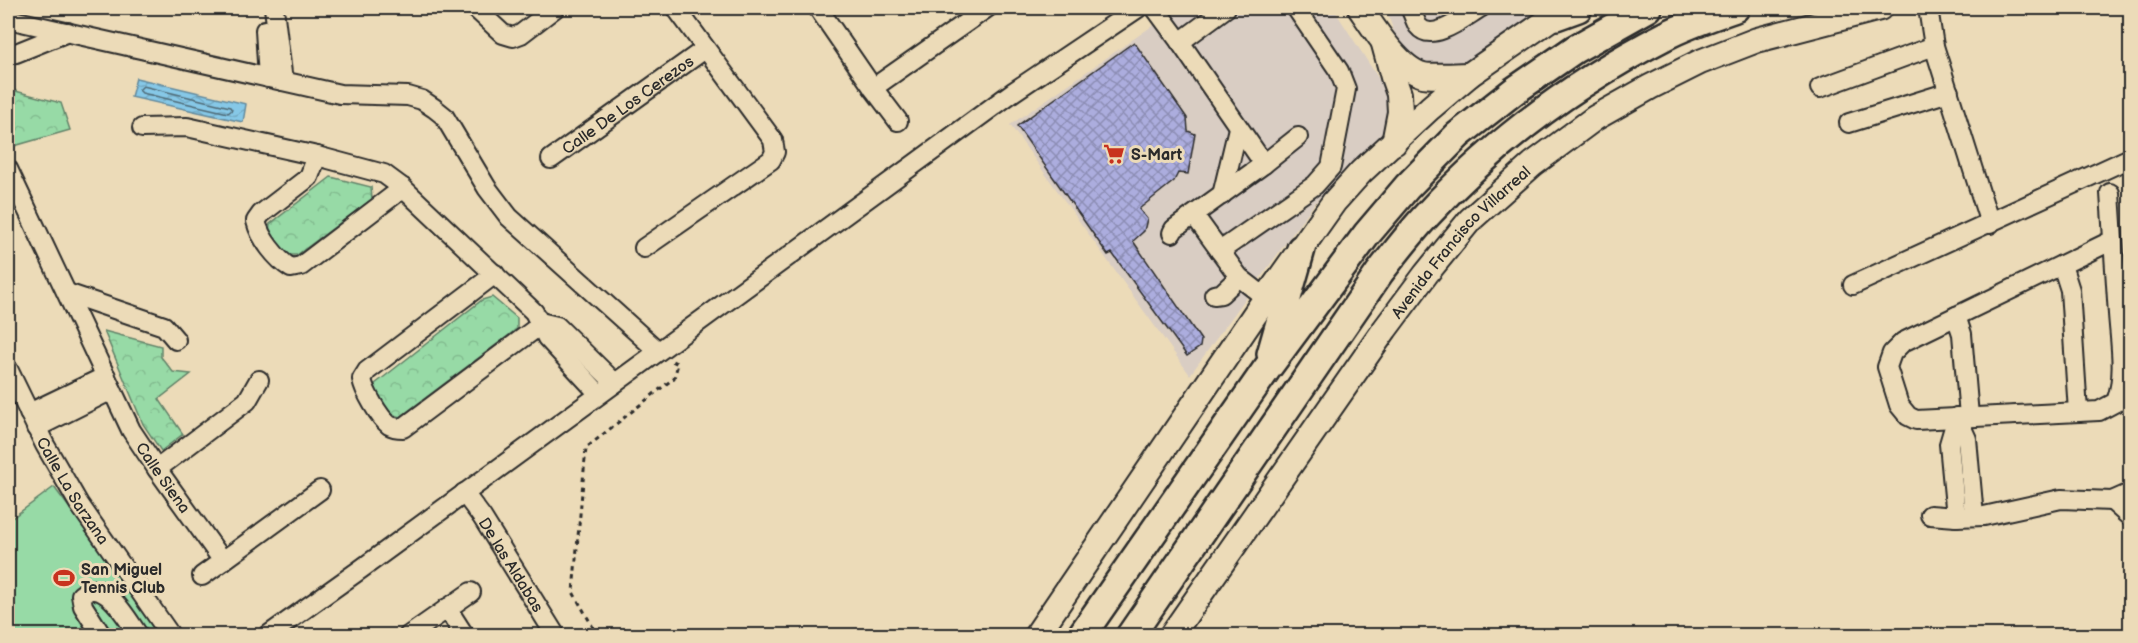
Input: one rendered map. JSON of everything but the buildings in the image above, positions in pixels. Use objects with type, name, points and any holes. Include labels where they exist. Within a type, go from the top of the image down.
[{"type":"highway","points":[[1081,636],[1266,370],[1367,234],[1407,187],[1458,135],[1514,91],[1575,49],[1648,8]]},
{"type":"highway","points":[[1130,636],[1380,272],[1426,216],[1474,167],[1530,120],[1592,78],[1669,34],[1735,8]]},
{"type":"highway","points":[[1266,370],[1301,249]]},
{"type":"main road","points":[[1360,8],[1384,44],[1412,69],[1423,75],[1469,75]]},
{"type":"main road","name":"Avenida Francisco Villarreal","points":[[1171,636],[1385,329],[1426,274],[1470,220],[1533,164],[1595,118],[1700,62],[1757,40],[1880,8]]},
{"type":"main road","points":[[1036,636],[1334,202],[1360,172],[1469,75],[1567,10]]},
{"type":"main road","points":[[1384,44],[1400,94],[1400,112],[1394,143]]},
{"type":"street","points":[[263,8],[275,80]]},
{"type":"street","points":[[274,8],[275,80]]},
{"type":"street","points":[[475,8],[503,34],[513,37],[521,34],[555,8]]},
{"type":"street","name":"Calle De Los Cerezos","points":[[644,248],[771,160],[774,155],[773,140],[676,8]]},
{"type":"street","points":[[818,8],[898,121]]},
{"type":"street","points":[[267,636],[1013,92],[1138,8]]},
{"type":"street","points":[[1155,8],[1263,164]]},
{"type":"street","points":[[1180,42],[1226,8]]},
{"type":"street","points":[[1220,252],[1315,185],[1331,167],[1346,89],[1339,71],[1296,8]]},
{"type":"street","points":[[1410,8],[1418,26],[1430,32],[1439,32],[1480,8]]},
{"type":"street","points":[[1928,8],[1934,46],[1990,224]]},
{"type":"street","points":[[873,88],[978,10]]},
{"type":"street","points":[[8,19],[340,94],[408,96],[422,100],[444,116],[487,188],[509,217],[658,351]]},
{"type":"street","points":[[8,54],[16,53],[68,32]]},
{"type":"street","points":[[1820,88],[1934,46]]},
{"type":"street","name":"Calle De Los Cerezos","points":[[551,159],[705,49]]},
{"type":"street","points":[[1849,123],[1948,92]]},
{"type":"street","points":[[142,128],[187,127],[317,156],[384,174],[403,188],[534,312],[547,338],[599,394]]},
{"type":"street","points":[[1222,195],[1238,128]]},
{"type":"street","points":[[1172,233],[1174,229],[1298,137]]},
{"type":"street","points":[[317,156],[309,177],[261,214],[256,221],[259,231],[282,263],[291,268],[301,266],[403,188]]},
{"type":"street","points":[[1853,285],[2130,159]]},
{"type":"street","name":"Calle Siena","points":[[8,169],[131,430],[224,561]]},
{"type":"street","points":[[2110,193],[2113,240],[2122,387],[2116,402],[2099,411],[1916,420],[1908,416],[1899,405],[1887,367],[1892,353],[1903,342],[2113,240]]},
{"type":"street","points":[[1194,215],[1239,277],[1266,298]]},
{"type":"street","points":[[2062,265],[2070,290],[2078,412]]},
{"type":"street","points":[[495,274],[367,371],[362,379],[364,390],[388,424],[396,428],[403,428],[535,329],[540,322]]},
{"type":"street","points":[[1214,295],[1221,294],[1239,277]]},
{"type":"street","points":[[67,293],[164,326],[176,340]]},
{"type":"street","points":[[1956,316],[1962,334],[1963,416],[1974,516]]},
{"type":"street","points":[[540,322],[557,326],[615,383]]},
{"type":"street","name":"Calle La Sarzana","points":[[8,369],[33,421],[79,504],[171,636]]},
{"type":"street","points":[[157,469],[247,401],[259,380]]},
{"type":"street","points":[[33,421],[109,383]]},
{"type":"street","points":[[1956,517],[1949,444],[1963,416]]},
{"type":"street","points":[[202,576],[320,490]]},
{"type":"street","name":"De las Aldabas","points":[[464,493],[482,517],[556,636]]},
{"type":"street","points":[[1930,515],[1956,517],[2007,512],[2061,499],[2112,501],[2130,493]]},
{"type":"street","points":[[2112,501],[2130,518]]},
{"type":"street","points":[[102,636],[83,606],[81,596],[87,590],[98,589],[114,601],[139,636]]},
{"type":"street","points":[[408,636],[471,592]]},
{"type":"street","points":[[447,608],[465,636]]},
{"type":"path","points":[[598,636],[573,592],[586,448],[674,378],[678,364],[658,351]]},
{"type":"shaded area","points":[[1178,8],[1333,8],[1386,90],[1388,129],[1314,204],[1190,375],[1010,125]]},
{"type":"shaded area","points":[[1386,8],[1550,8],[1461,66],[1425,66],[1410,57],[1396,39]]},
{"type":"green space","points":[[8,89],[61,103],[70,130],[14,146],[10,138],[15,130],[16,122],[8,106]]},
{"type":"green space","points":[[331,177],[371,187],[372,199],[297,255],[285,255],[269,232],[270,224]]},
{"type":"green space","points":[[492,297],[517,318],[517,329],[400,417],[387,409],[380,399],[375,384],[482,300]]},
{"type":"green space","points":[[104,331],[161,346],[161,357],[173,372],[191,374],[159,399],[183,434],[161,451],[143,424]]},
{"type":"green space","name":"San Miguel Tennis Club","points":[[54,487],[163,635],[8,635],[8,521]]},
{"type":"water","points":[[136,78],[246,104],[243,122],[131,97]]},
{"type":"place","name":"S-Mart","points":[[1114,154]]},
{"type":"place","name":"San Miguel Tennis Club","points":[[64,578]]}]
